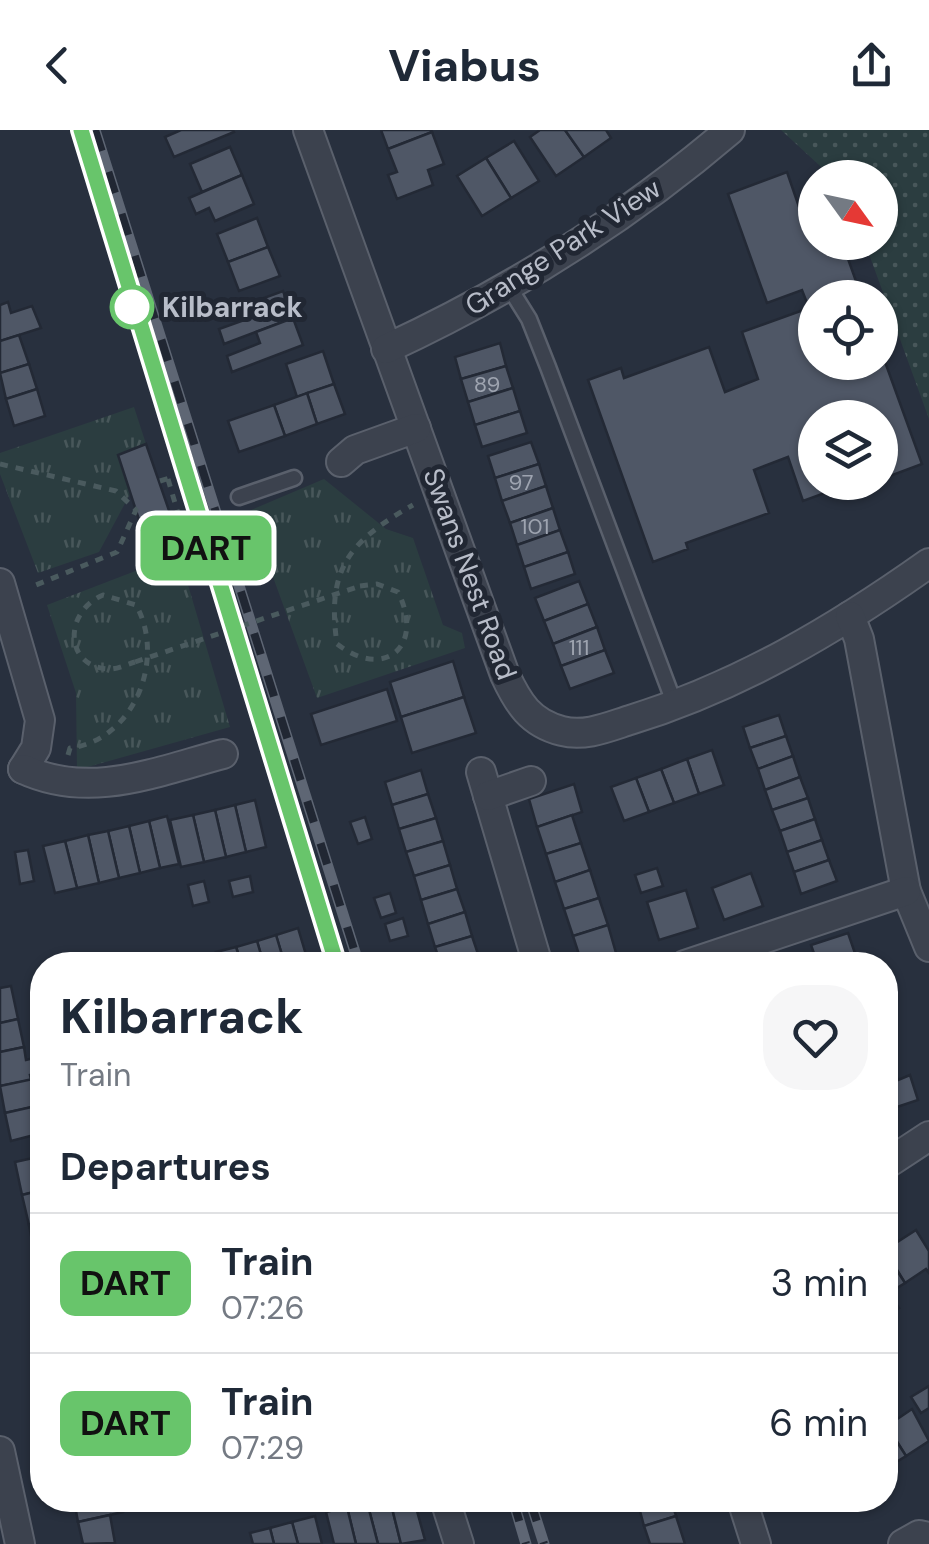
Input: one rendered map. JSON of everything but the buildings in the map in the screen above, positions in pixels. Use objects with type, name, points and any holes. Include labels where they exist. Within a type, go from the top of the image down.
[{"type":"street","name":"Swans Nest Road","points":[[308,130],[505,675],[519,705],[536,722],[564,732],[590,733],[675,706],[755,671],[850,616],[929,563]]},
{"type":"street","name":"Grange Park View","points":[[386,349],[509,287],[674,175],[730,130]]},
{"type":"street","points":[[341,462],[356,450],[416,428]]},
{"type":"street","points":[[2,590],[40,720],[36,748],[11,774]]},
{"type":"street","points":[[850,616],[859,639],[906,891],[929,947]]},
{"type":"street","points":[[11,774],[80,786],[112,784],[223,754]]},
{"type":"street","points":[[531,782],[485,784],[534,952]]},
{"type":"street","points":[[724,952],[906,891]]},
{"type":"street","points":[[898,1156],[929,1136]]},
{"type":"street","points":[[0,1450],[20,1544]]},
{"type":"street","points":[[449,1512],[460,1544]]},
{"type":"street","points":[[746,1512],[756,1544]]},
{"type":"street","points":[[904,1544],[919,1535],[929,1537]]},
{"type":"lane","points":[[509,287],[528,319],[548,367],[675,706]]},
{"type":"lane","points":[[239,497],[294,478]]},
{"type":"path","points":[[0,464],[116,491],[136,510],[117,552],[2,590]]},
{"type":"path","points":[[168,479],[196,575],[256,557],[246,528],[224,536]]},
{"type":"path","points":[[58,781],[70,748],[89,745],[130,711],[146,672],[148,662],[150,652],[144,619],[136,605],[103,595],[86,602],[76,616],[74,641],[88,660],[111,669],[135,662],[154,656],[172,650],[322,599],[341,592],[376,584],[398,592],[408,612],[408,633],[396,652],[376,661],[357,659],[337,644],[332,614],[333,600],[334,586],[354,546],[379,524],[439,490]]},
{"type":"green space","points":[[781,130],[929,130],[929,419],[898,334],[898,280],[878,280],[871,260],[898,260],[898,160],[814,160]]},
{"type":"green space","points":[[134,407],[146,444],[118,455],[130,494],[99,552],[38,573],[0,474],[0,453]]},
{"type":"green space","points":[[324,479],[386,529],[413,538],[443,625],[462,633],[465,648],[317,698],[249,511]]},
{"type":"green space","points":[[175,541],[230,727],[77,770],[76,693],[47,605],[151,565],[145,550]]},
{"type":"railway","points":[[95,130],[355,952]]},
{"type":"railway","points":[[136,321],[333,952]]},
{"type":"railway","points":[[517,1512],[526,1544]]},
{"type":"railway","points":[[534,1512],[544,1544]]},
{"type":"train","name":"DART","points":[[81,130],[130,302],[333,952]]},
{"type":"place","name":"Kilbarrack","points":[[132,307]]}]
